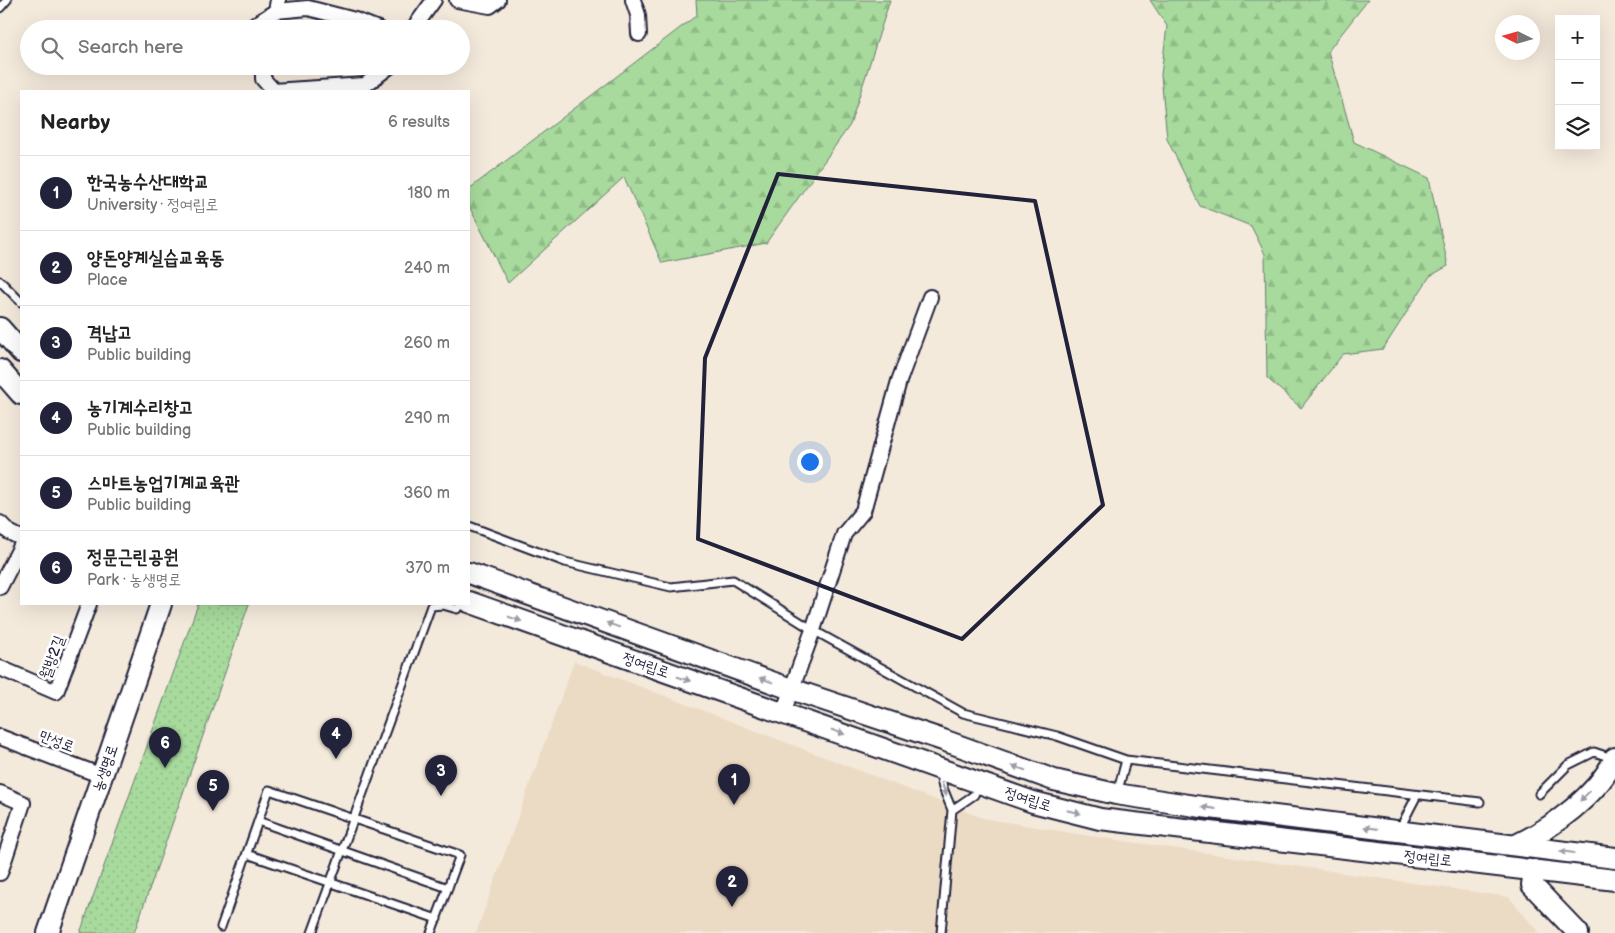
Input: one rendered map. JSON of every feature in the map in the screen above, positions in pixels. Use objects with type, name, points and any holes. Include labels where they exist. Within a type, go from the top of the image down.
[{"type":"street","points":[[420,20],[434,0]]},
{"type":"street","points":[[458,0],[490,6],[498,0]]},
{"type":"street","points":[[633,0],[638,15],[639,34]]},
{"type":"street","points":[[260,20],[277,5],[308,8],[355,20]]},
{"type":"street","points":[[263,75],[263,79],[271,90]]},
{"type":"street","points":[[291,90],[365,86],[379,75]]},
{"type":"street","points":[[783,713],[813,630],[844,534],[863,511],[899,381],[930,297]]},
{"type":"street","points":[[0,328],[20,351]]},
{"type":"street","points":[[0,370],[20,393]]},
{"type":"street","points":[[0,522],[9,532],[20,538]]},
{"type":"street","points":[[0,587],[20,548]]},
{"type":"street","name":"정여립로","points":[[470,573],[791,689],[947,741],[1054,780],[1116,794],[1615,858]]},
{"type":"street","name":"정여립로","points":[[470,602],[1033,802],[1100,819],[1615,880]]},
{"type":"street","name":"월방2길","points":[[0,668],[56,692],[89,605]]},
{"type":"street","name":"농생명로","points":[[48,933],[161,605]]},
{"type":"street","name":"만성로","points":[[0,737],[102,776]]},
{"type":"street","points":[[938,768],[947,741]]},
{"type":"street","points":[[1516,845],[1538,835],[1570,810],[1610,768],[1615,758]]},
{"type":"street","points":[[0,793],[23,803],[0,873]]},
{"type":"street","points":[[1534,870],[1532,885],[1578,933]]},
{"type":"lane","points":[[0,8],[7,0]]},
{"type":"lane","points":[[0,281],[20,301]]},
{"type":"lane","points":[[470,526],[565,562],[671,587],[733,580],[813,630],[963,714],[1057,736],[1126,760],[1480,802]]},
{"type":"lane","points":[[312,933],[430,605],[457,608],[462,605]]},
{"type":"lane","points":[[1539,794],[1568,765],[1594,752],[1615,758]]},
{"type":"lane","points":[[1116,794],[1126,760]]},
{"type":"lane","points":[[938,768],[943,788],[952,810],[940,933]]},
{"type":"lane","points":[[952,810],[974,795],[980,783]]},
{"type":"lane","points":[[221,927],[269,790],[460,855],[432,933]]},
{"type":"lane","points":[[1398,831],[1417,795]]},
{"type":"lane","points":[[258,821],[448,888]]},
{"type":"lane","points":[[247,854],[437,919]]},
{"type":"highlighted area","points":[[778,174],[1035,201],[1103,505],[962,639],[698,539],[705,358]]},
{"type":"shaded area","points":[[574,661],[983,818],[1090,836],[1509,897],[1539,933],[476,933]]},
{"type":"green space","points":[[696,0],[890,0],[850,125],[766,243],[662,263],[624,177],[508,283],[470,208],[470,188],[697,15]]},
{"type":"green space","points":[[1150,0],[1368,0],[1328,51],[1354,142],[1429,178],[1448,266],[1430,276],[1383,349],[1343,354],[1301,408],[1267,378],[1265,254],[1251,226],[1200,206],[1167,139],[1161,75],[1167,26]]},
{"type":"green space","points":[[198,605],[249,605],[134,933],[80,933]]},
{"type":"place","name":"농기계수리창고","points":[[336,759]]},
{"type":"place","name":"정문근린공원","points":[[165,768]]},
{"type":"place","name":"격납고","points":[[441,796]]},
{"type":"place","name":"한국농수산대학교","points":[[734,805]]},
{"type":"place","name":"스마트농업기계교육관","points":[[213,811]]},
{"type":"place","name":"양돈양계실습교육동","points":[[732,907]]}]
